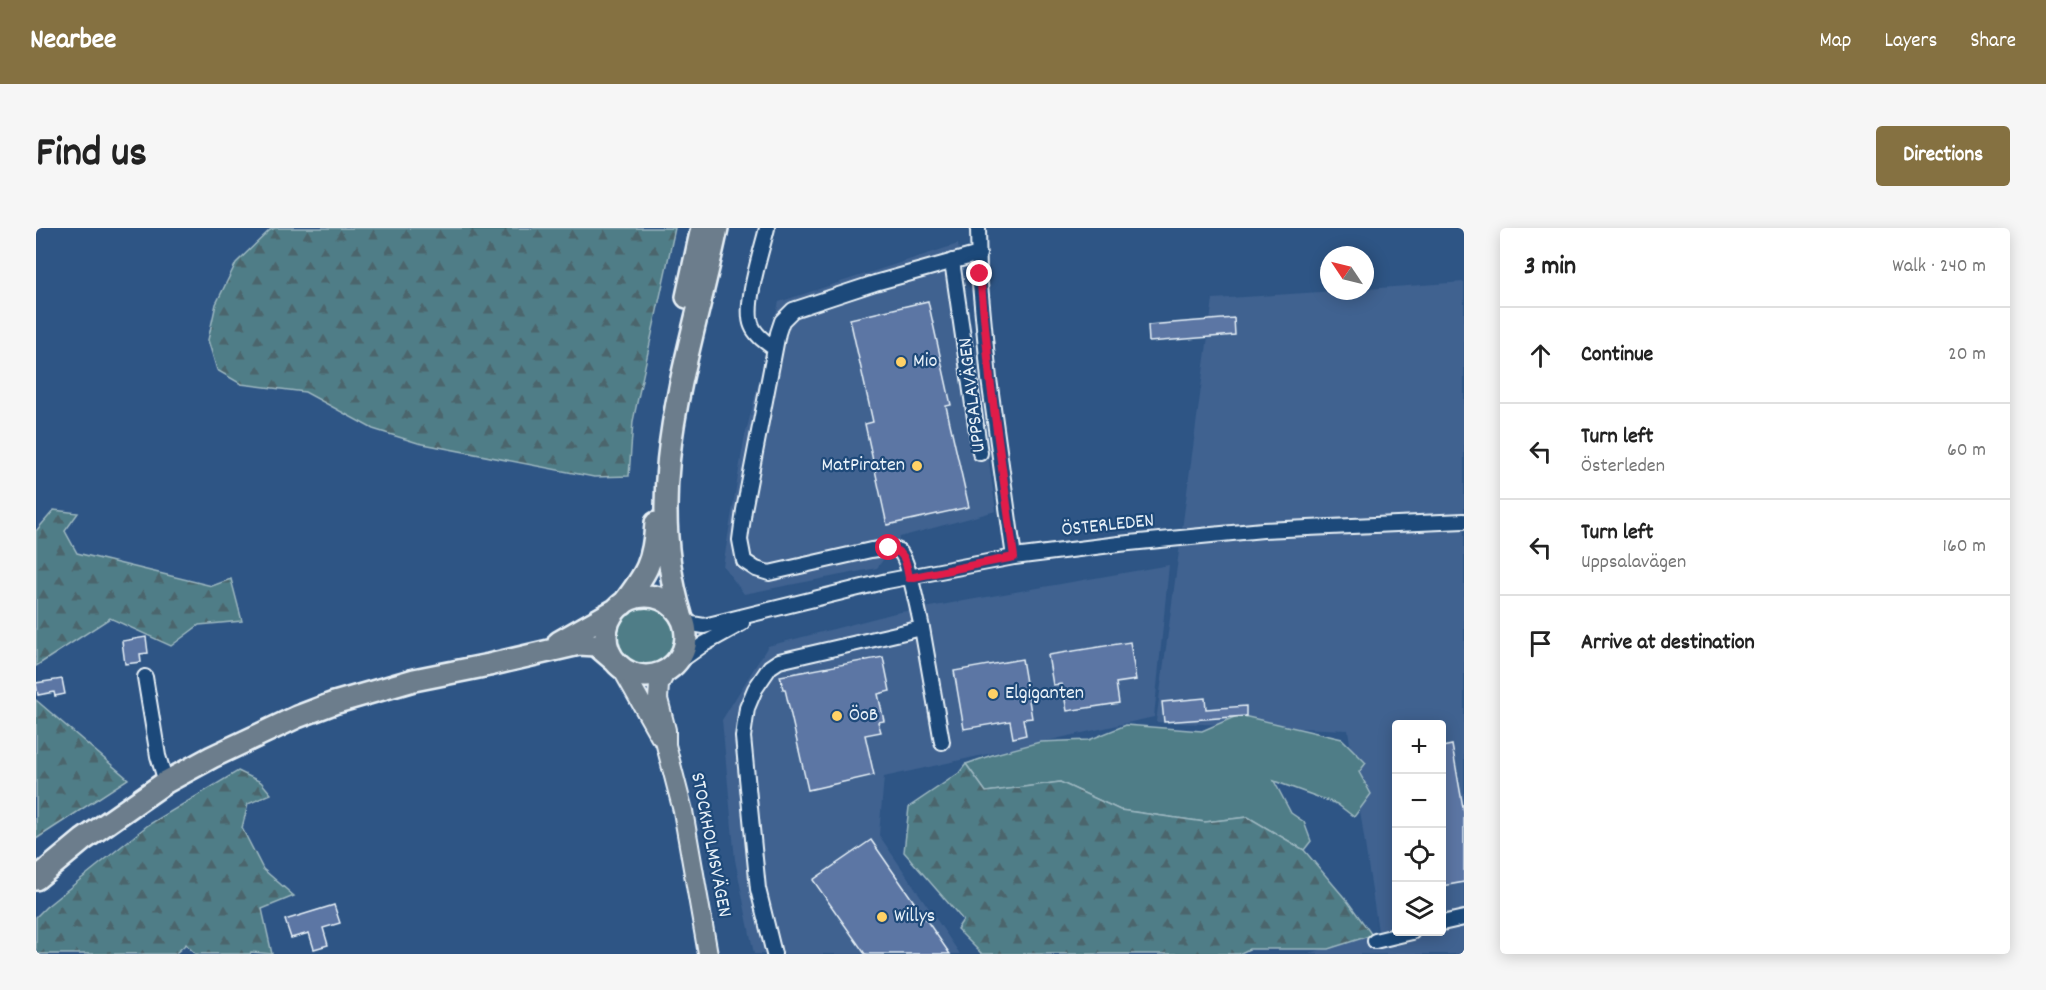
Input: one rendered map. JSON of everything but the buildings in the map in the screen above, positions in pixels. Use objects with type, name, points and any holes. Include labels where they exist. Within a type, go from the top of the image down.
[{"type":"highway","points":[[619,665],[611,655],[606,640],[608,624],[645,576],[652,550],[670,377],[702,228]]},
{"type":"highway","points":[[36,879],[83,840],[166,782],[222,752],[297,717],[334,703],[433,675],[489,665],[579,644],[590,643],[603,649],[628,672],[645,676],[659,674],[670,668],[678,660],[685,645],[686,630],[674,591],[666,539],[665,489],[669,446],[676,404],[717,228]]},
{"type":"highway","points":[[540,652],[639,596],[653,596],[666,601],[682,617]]},
{"type":"main road","name":"STOCKHOLMSVÄGEN","points":[[619,665],[666,745]]},
{"type":"main road","name":"STOCKHOLMSVÄGEN","points":[[670,668],[659,685],[658,692],[666,730],[666,745],[683,811],[708,954]]},
{"type":"street","points":[[768,228],[749,313],[750,322],[756,333],[775,349]]},
{"type":"street","name":"UPPSALAVÄGEN","points":[[978,228],[981,295],[990,379],[1014,557]]},
{"type":"street","points":[[942,742],[922,628],[906,560],[902,554],[889,548],[769,573],[756,569],[744,561],[740,540],[782,321],[793,310],[875,283],[978,254]]},
{"type":"street","points":[[952,261],[980,453]]},
{"type":"street","points":[[958,298],[981,295]]},
{"type":"street","points":[[970,380],[990,379]]},
{"type":"street","name":"ÖSTERLEDEN","points":[[682,617],[692,624],[704,626],[804,600],[1014,557],[1119,544],[1263,530],[1464,521]]},
{"type":"street","name":"ÖSTERLEDEN","points":[[670,668],[704,644],[763,612]]},
{"type":"street","points":[[774,954],[758,889],[742,737],[747,708],[755,689],[770,667],[779,661],[922,628]]},
{"type":"street","points":[[145,677],[158,756],[166,782]]},
{"type":"street","points":[[1446,922],[1464,918]]},
{"type":"street","points":[[1375,941],[1396,936]]},
{"type":"shaded area","points":[[958,244],[996,511],[900,537],[877,568],[744,594],[723,566],[744,440],[779,302]]},
{"type":"shaded area","points":[[1464,282],[1464,954],[1308,954],[1378,931],[1348,730],[1156,722],[1213,299],[1320,292],[1320,300],[1374,300],[1374,288]]},
{"type":"shaded area","points":[[1169,565],[1154,717],[884,777],[879,835],[960,954],[754,954],[735,860],[722,720],[768,646],[895,613]]},
{"type":"green space","points":[[275,228],[675,228],[633,421],[629,476],[594,477],[418,443],[373,429],[305,392],[241,384],[217,370],[208,340],[216,304],[236,263],[270,230]]},
{"type":"green space","points":[[54,510],[78,513],[65,531],[77,553],[212,586],[231,579],[242,621],[199,625],[171,646],[110,618],[36,666],[36,531]]},
{"type":"green space","points":[[645,607],[656,609],[669,620],[674,636],[672,647],[661,660],[645,665],[634,663],[621,652],[616,636],[618,625],[629,612]]},
{"type":"green space","points":[[36,700],[128,779],[36,839]]},
{"type":"green space","points":[[1239,715],[1342,739],[1366,763],[1359,772],[1371,794],[1354,817],[1337,804],[1274,781],[1291,813],[1304,822],[1311,841],[1304,850],[1248,817],[1205,822],[1120,810],[1060,782],[986,792],[966,764],[1040,742],[1089,740],[1126,725],[1202,731]]},
{"type":"green space","points":[[966,764],[986,792],[1060,782],[1120,810],[1205,822],[1248,817],[1304,850],[1348,902],[1372,935],[1328,949],[1249,949],[1239,954],[982,954],[957,929],[963,920],[904,852],[909,807],[959,773]]},
{"type":"green space","points":[[238,771],[261,782],[271,794],[248,804],[242,828],[263,869],[294,896],[262,909],[272,954],[251,952],[250,954],[195,954],[186,944],[175,954],[36,954],[36,917],[46,907],[148,825]]},
{"type":"place","name":"Mio","points":[[901,362]]},
{"type":"place","name":"MatPiraten","points":[[917,466]]},
{"type":"place","name":"Elgiganten","points":[[993,694]]},
{"type":"place","name":"ÖoB","points":[[837,716]]},
{"type":"place","name":"Willys","points":[[882,917]]},
{"type":"route","points":[[889,548],[898,550],[902,554],[906,560],[909,578],[1014,557],[990,379],[980,274]]}]
